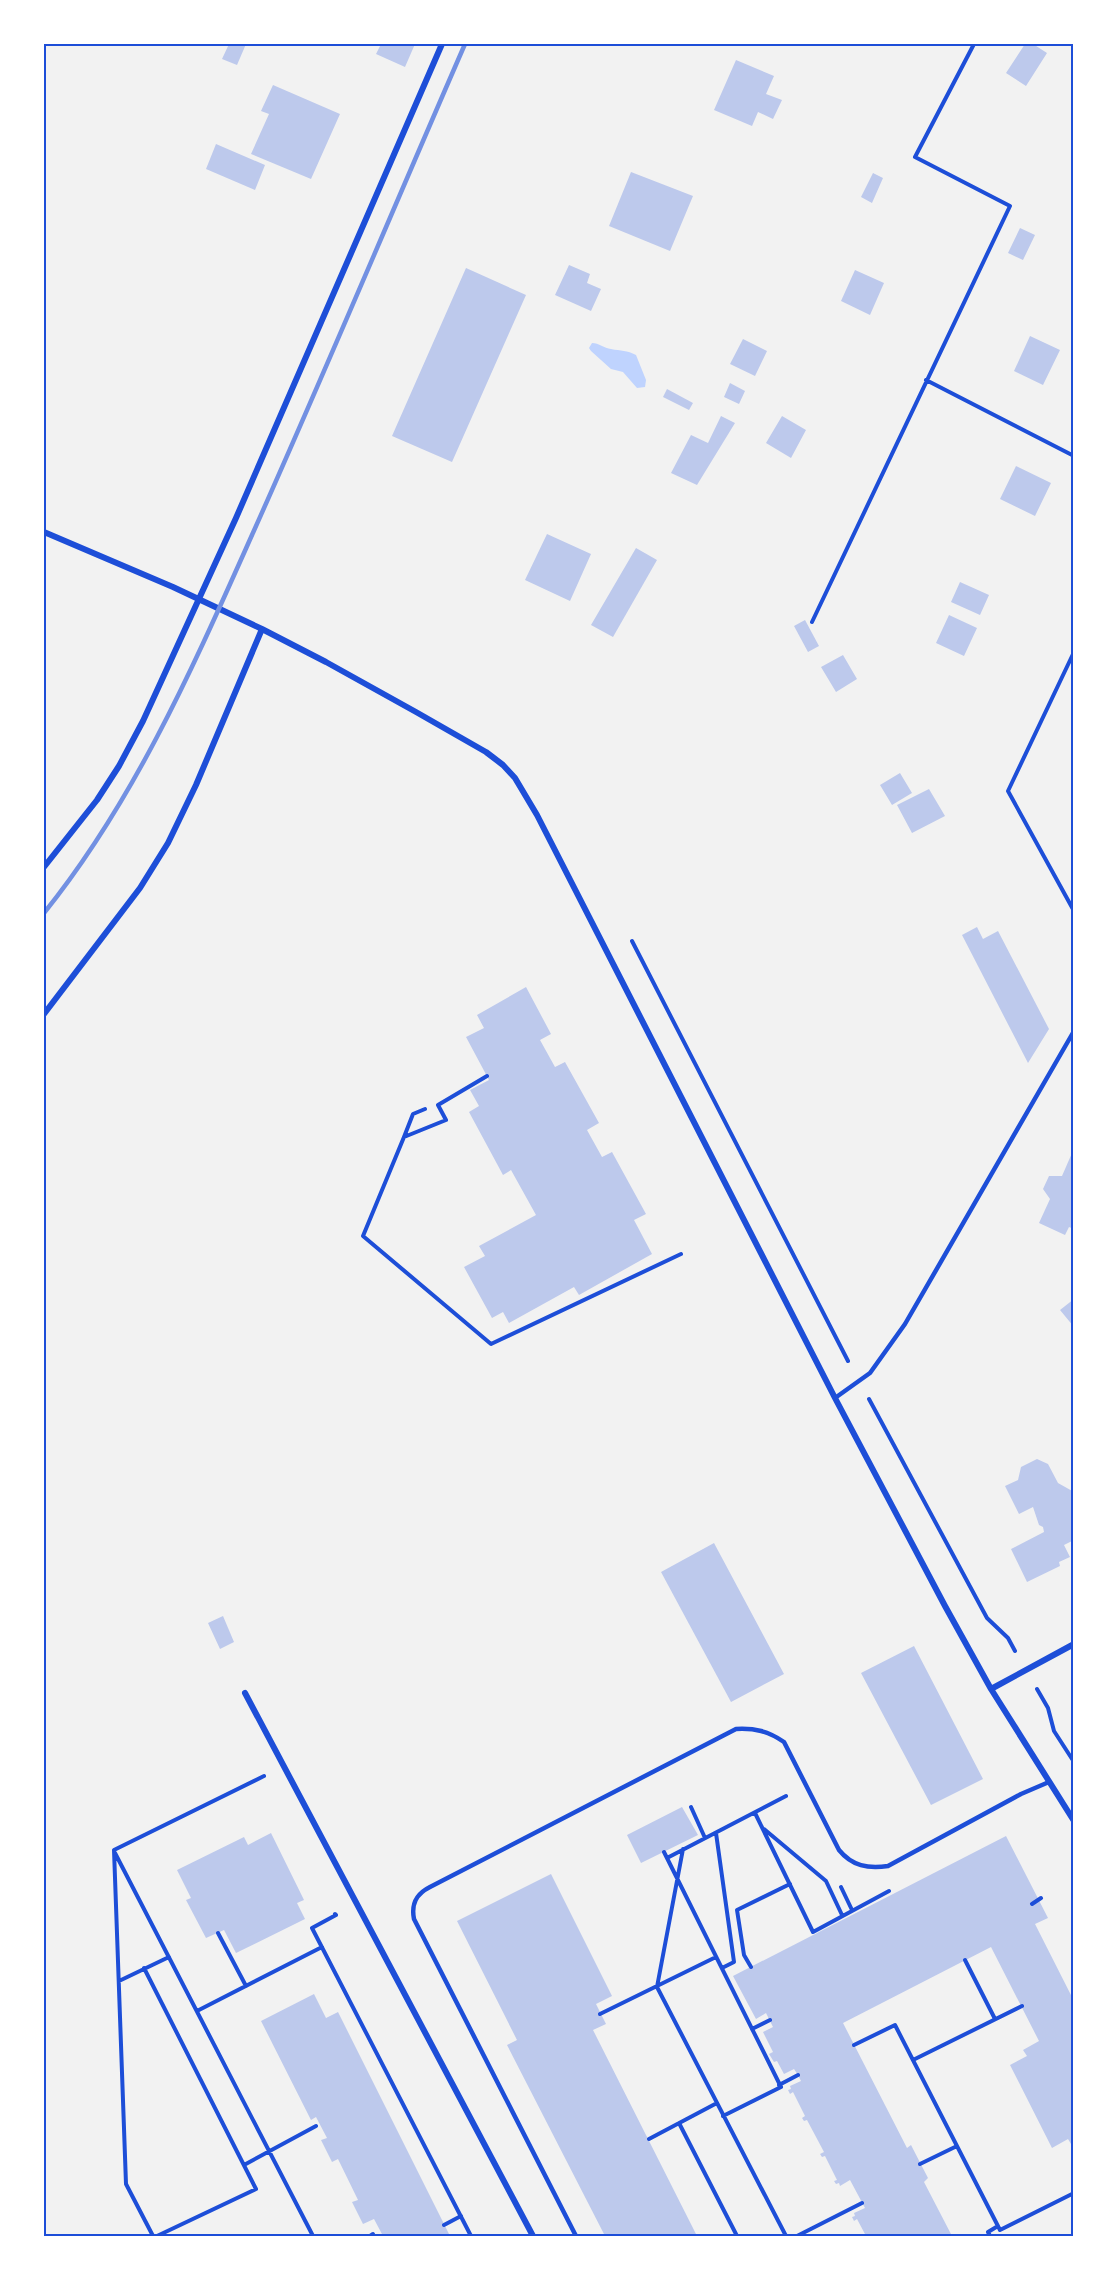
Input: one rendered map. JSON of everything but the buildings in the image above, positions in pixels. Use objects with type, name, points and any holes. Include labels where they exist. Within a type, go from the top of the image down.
[{"type":"street","points":[[44,867],[97,800],[143,722],[442,44]]},
{"type":"street","points":[[44,532],[262,629],[354,677],[494,757],[511,773],[528,798],[835,1398],[991,1689],[1074,1821]]},
{"type":"street","points":[[44,1014],[141,888],[168,843],[189,801],[262,629]]},
{"type":"street","points":[[991,1689],[1074,1644]]},
{"type":"street","points":[[245,1693],[533,2236]]},
{"type":"lane","points":[[835,1398],[870,1374],[892,1343],[1074,1031]]},
{"type":"lane","points":[[576,2236],[414,1919],[412,1911],[418,1894],[736,1729],[771,1733],[783,1742],[839,1850],[853,1863],[871,1868],[888,1866],[1021,1794],[1049,1782]]},
{"type":"path","points":[[812,622],[1010,207],[915,157],[974,44]]},
{"type":"path","points":[[926,380],[1074,456]]},
{"type":"path","points":[[1074,651],[1008,791],[1074,911]]},
{"type":"path","points":[[631,941],[844,1353]]},
{"type":"path","points":[[404,1137],[446,1120],[438,1105],[487,1076]]},
{"type":"path","points":[[426,1108],[413,1114],[363,1236],[491,1344],[681,1254]]},
{"type":"path","points":[[872,1404],[987,1618],[1011,1644]]},
{"type":"path","points":[[1043,1698],[1048,1708],[1053,1731],[1074,1762]]},
{"type":"path","points":[[114,1850],[265,1775],[270,1785]]},
{"type":"path","points":[[667,1858],[792,1792]]},
{"type":"path","points":[[691,1807],[705,1838]]},
{"type":"path","points":[[754,1814],[813,1932],[842,1915],[826,1881],[761,1826]]},
{"type":"path","points":[[716,1833],[734,1962],[722,1968]]},
{"type":"path","points":[[683,1849],[657,1987],[786,2236]]},
{"type":"path","points":[[114,1850],[313,2236]]},
{"type":"path","points":[[114,1850],[126,2184],[155,2236],[256,2189],[144,1968]]},
{"type":"path","points":[[663,1852],[781,2087],[723,2116]]},
{"type":"path","points":[[751,1967],[744,1955],[736,1910],[790,1884]]},
{"type":"path","points":[[841,1887],[852,1910]]},
{"type":"path","points":[[1032,1904],[1041,1898]]},
{"type":"path","points":[[331,1905],[336,1915],[312,1928],[471,2236]]},
{"type":"path","points":[[218,1933],[246,1986]]},
{"type":"path","points":[[197,2011],[322,1947]]},
{"type":"path","points":[[119,1981],[168,1957]]},
{"type":"path","points":[[600,2014],[716,1957]]},
{"type":"path","points":[[965,1960],[995,2019]]},
{"type":"path","points":[[913,2060],[1022,2006]]},
{"type":"path","points":[[752,2029],[770,2020]]},
{"type":"path","points":[[854,2045],[895,2025],[1000,2230],[1074,2193]]},
{"type":"path","points":[[779,2085],[798,2075]]},
{"type":"path","points":[[649,2139],[717,2103]]},
{"type":"path","points":[[679,2123],[737,2236]]},
{"type":"path","points":[[244,2165],[316,2126]]},
{"type":"path","points":[[920,2164],[957,2146]]},
{"type":"path","points":[[797,2236],[862,2204]]},
{"type":"path","points":[[444,2225],[460,2216]]},
{"type":"path","points":[[990,2236],[988,2232],[998,2226]]},
{"type":"water","points":[[592,343],[636,355],[646,380],[645,387],[637,388],[623,372],[611,369],[591,351],[589,348]]},
{"type":"railway","points":[[44,913],[77,870],[107,825],[134,779],[184,683],[279,474],[465,44]]}]
